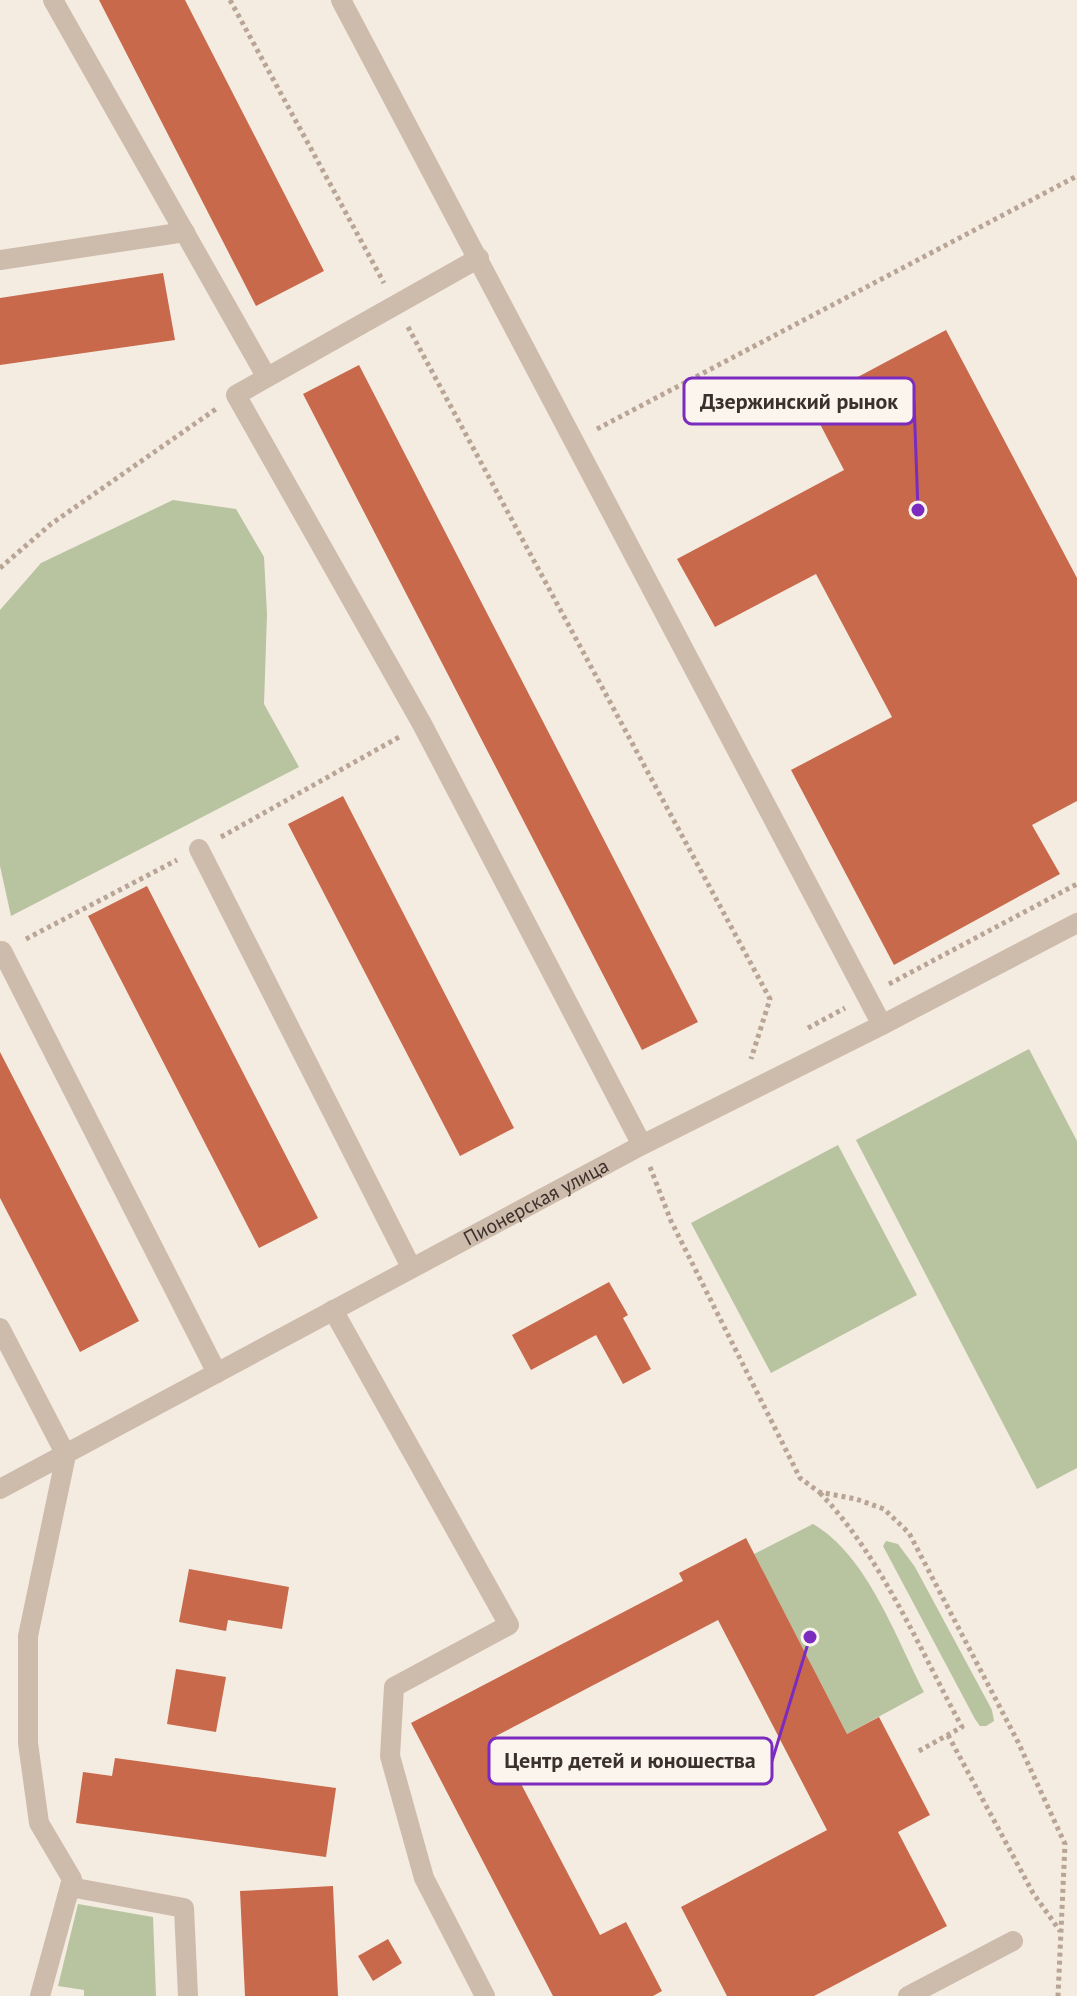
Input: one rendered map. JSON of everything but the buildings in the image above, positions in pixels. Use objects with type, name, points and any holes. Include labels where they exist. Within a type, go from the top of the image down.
[{"type":"street","points":[[53,0],[266,376]]},
{"type":"street","points":[[341,0],[576,440],[882,1025]]},
{"type":"street","points":[[0,260],[185,232]]},
{"type":"street","points":[[479,258],[236,395],[422,724],[642,1145]]},
{"type":"street","points":[[199,849],[411,1267]]},
{"type":"street","name":"Пионерская улица","points":[[0,1489],[642,1145],[1077,923]]},
{"type":"street","points":[[2,951],[217,1373]]},
{"type":"street","points":[[333,1310],[509,1625],[394,1687],[390,1742],[390,1756],[424,1878],[485,1996]]},
{"type":"street","points":[[0,1328],[6,1352],[66,1455],[28,1636],[28,1743],[39,1823],[72,1879],[40,1996]]},
{"type":"street","points":[[70,1887],[184,1908],[188,1996]]},
{"type":"street","points":[[908,1996],[1013,1941]]},
{"type":"path","points":[[230,0],[770,999],[751,1059]]},
{"type":"path","points":[[576,440],[1077,176]]},
{"type":"path","points":[[0,568],[51,524],[236,395]]},
{"type":"path","points":[[812,1026],[1077,884]]},
{"type":"path","points":[[642,1145],[671,1221],[800,1478],[845,1518],[869,1554],[962,1727],[917,1752]]},
{"type":"path","points":[[819,1492],[856,1499],[884,1509],[909,1533],[1018,1742],[1065,1844],[1058,1996]]},
{"type":"path","points":[[948,1735],[1033,1893],[1061,1932]]},
{"type":"green space","points":[[173,500],[236,509],[264,557],[267,614],[264,704],[299,767],[11,916],[0,866],[0,610],[41,563]]},
{"type":"green space","points":[[1029,1049],[1077,1141],[1077,1468],[1037,1489],[856,1140]]},
{"type":"green space","points":[[838,1145],[917,1295],[771,1373],[691,1223]]},
{"type":"green space","points":[[813,1524],[832,1538],[864,1577],[891,1623],[924,1692],[847,1734],[754,1554]]},
{"type":"green space","points":[[886,1541],[898,1544],[915,1567],[992,1710],[994,1721],[986,1726],[980,1726],[975,1719],[883,1546]]},
{"type":"green space","points":[[78,1904],[153,1917],[156,1996],[84,1996],[84,1990],[58,1986]]},
{"type":"place","name":"Дзержинский рынок","points":[[918,510]]},
{"type":"place","name":"Центр детей и юношества","points":[[810,1637]]}]
